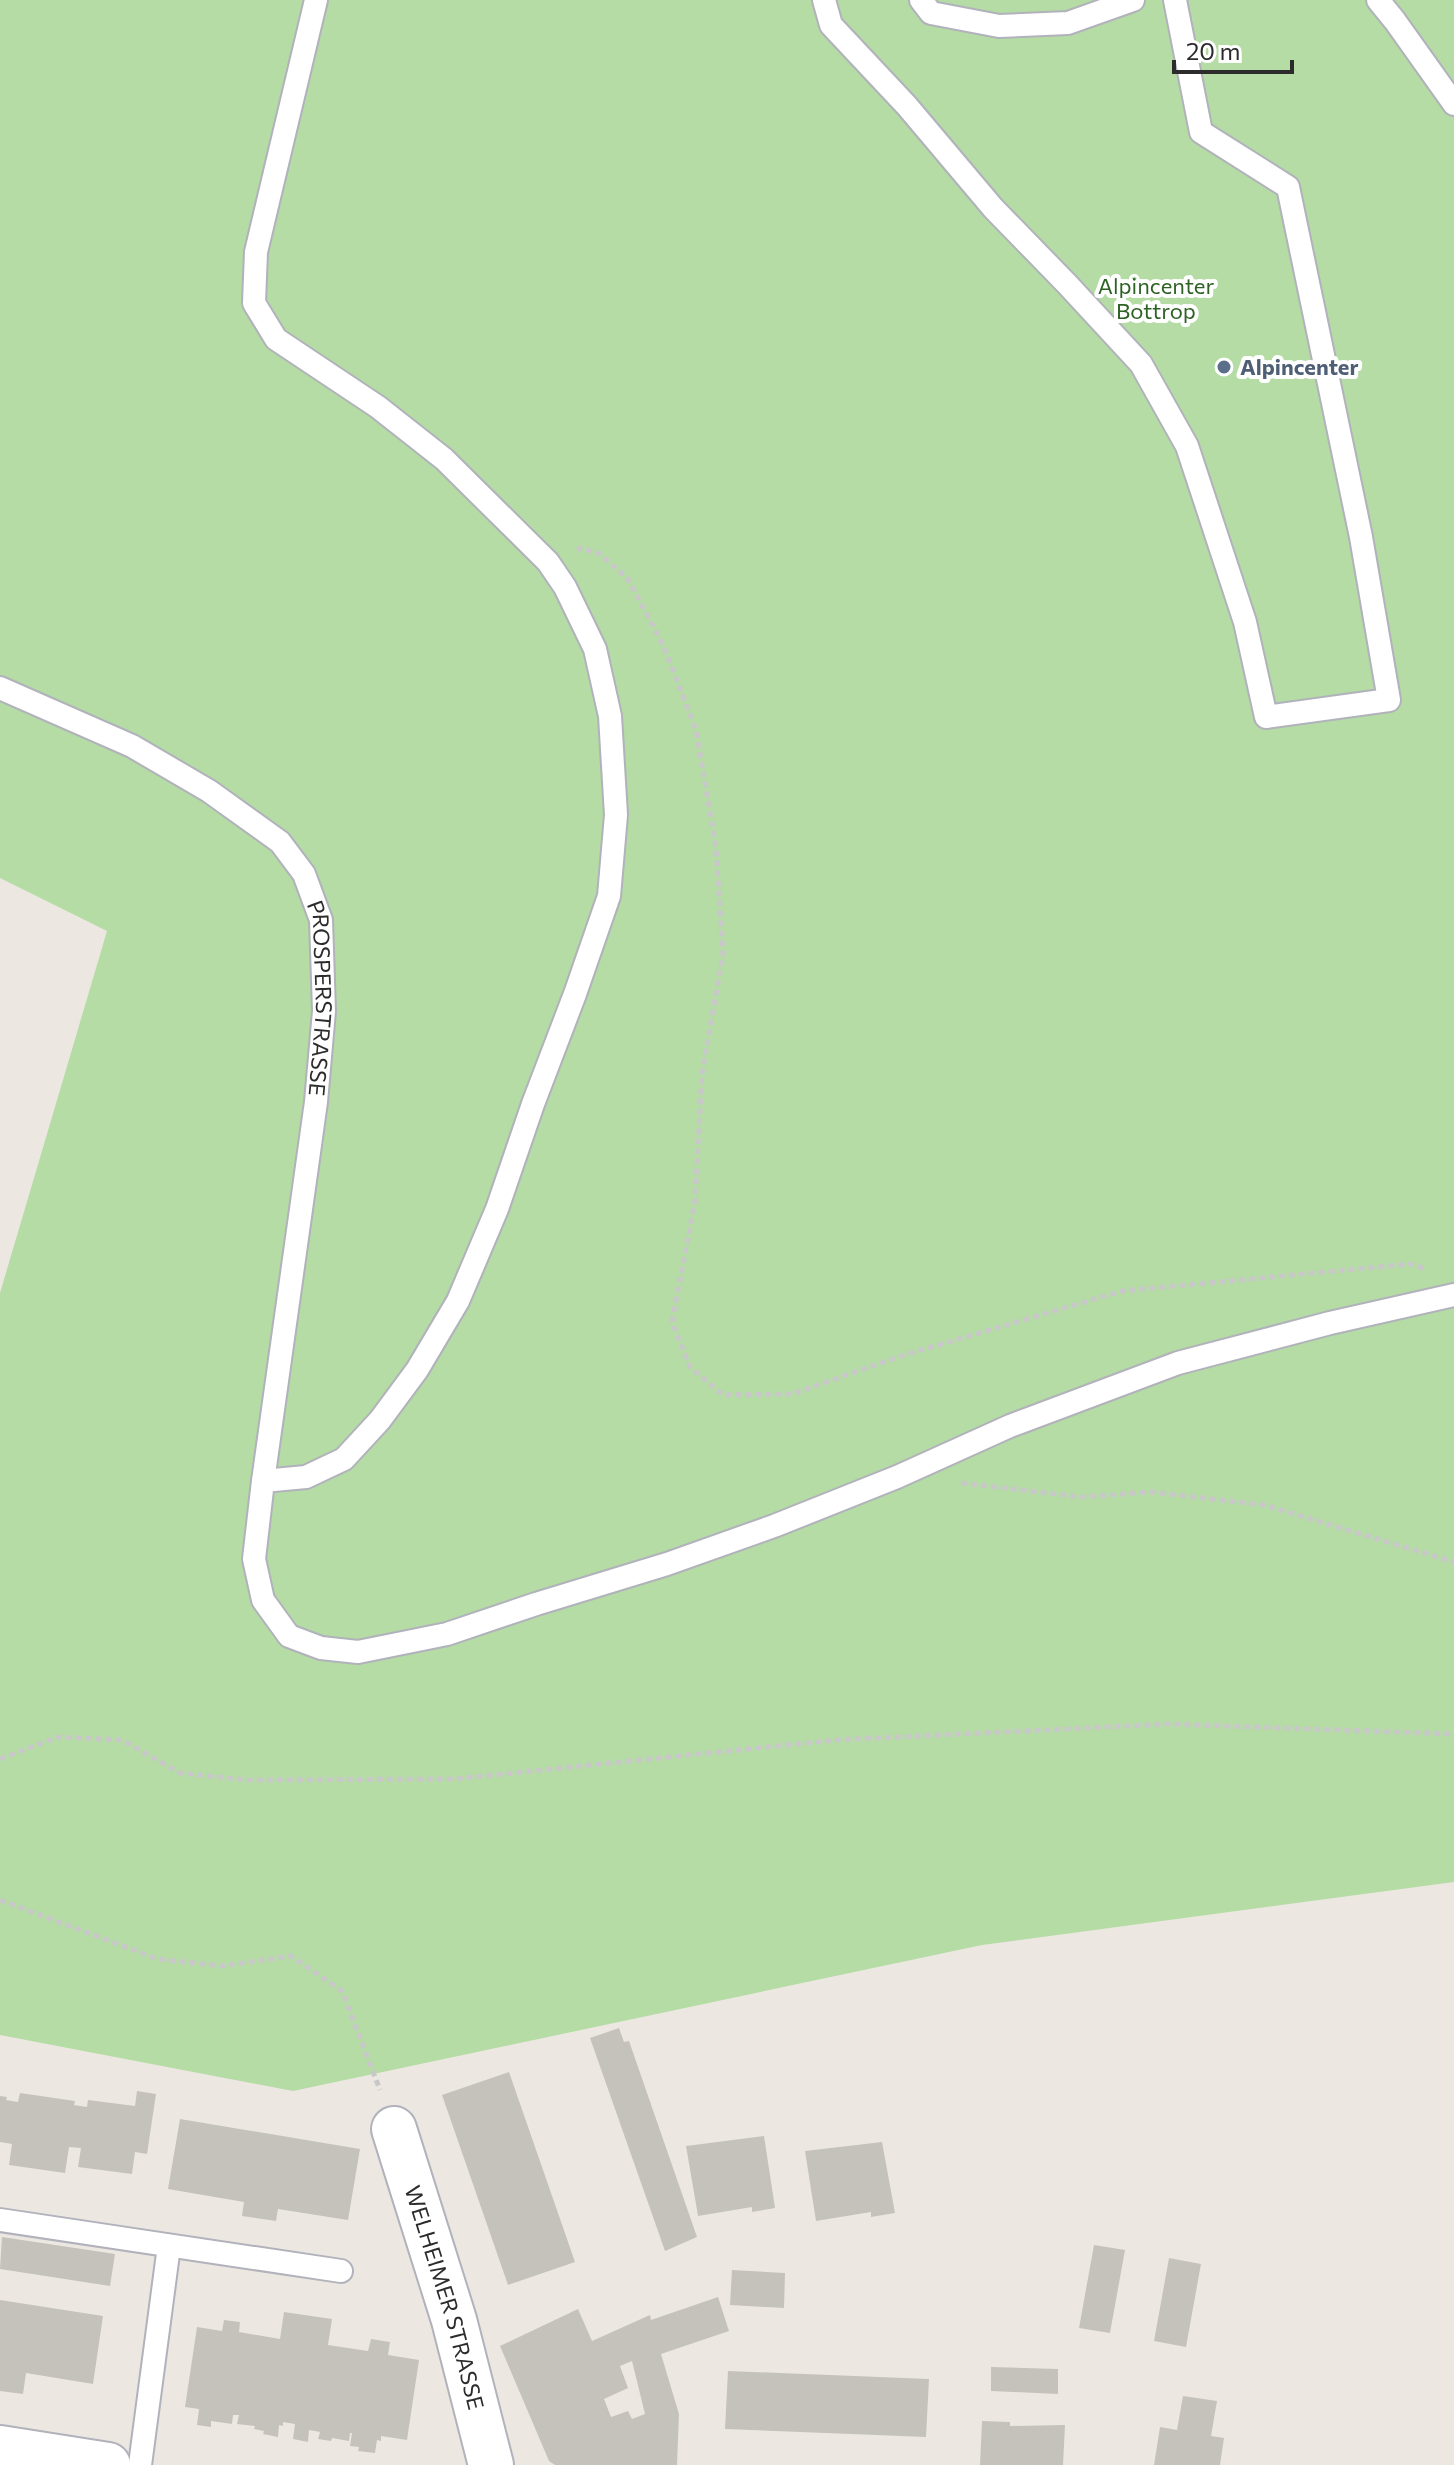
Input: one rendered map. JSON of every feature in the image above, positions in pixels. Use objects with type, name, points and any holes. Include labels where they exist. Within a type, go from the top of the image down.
[{"type":"street","name":"WELHEIMER STRASSE","points":[[394,2129],[454,2320],[491,2465]]},
{"type":"street","points":[[0,2448],[108,2465]]},
{"type":"lane","points":[[263,1481],[306,1477],[344,1459],[380,1420],[417,1370],[458,1301],[497,1209],[609,896],[616,815],[610,716],[595,649],[565,587],[548,562],[444,459],[378,407],[276,339],[254,303],[256,252],[316,0]]},
{"type":"lane","points":[[824,0],[831,25],[907,106],[993,208],[1141,364],[1187,446],[1245,622],[1266,717],[1389,700],[1361,537],[1288,187],[1201,132],[1175,0]]},
{"type":"lane","points":[[921,0],[931,13],[999,26],[1068,23],[1133,0]]},
{"type":"lane","points":[[1378,0],[1454,104]]},
{"type":"lane","name":"PROSPERSTRASSE","points":[[0,688],[132,746],[221,799],[280,842],[304,874],[321,920],[324,1011],[316,1102],[254,1559],[263,1600],[289,1636],[321,1648],[358,1652],[447,1634],[667,1564],[801,1515],[897,1477],[1010,1426],[1178,1363],[1330,1323],[1454,1295]]},
{"type":"lane","points":[[0,2220],[341,2271]]},
{"type":"lane","points":[[140,2465],[169,2246]]},
{"type":"path","points":[[548,562],[581,548],[600,554],[628,579],[664,647],[696,730],[716,848],[723,954],[702,1073],[695,1201],[672,1322],[690,1367],[723,1395],[792,1394],[901,1356],[1122,1291],[1410,1264],[1439,1273]]},
{"type":"path","points":[[958,1483],[1081,1497],[1151,1492],[1264,1505],[1454,1562]]},
{"type":"path","points":[[0,1759],[58,1737],[122,1740],[180,1773],[194,1775],[247,1780],[454,1779],[836,1740],[1169,1724],[1454,1734]]},
{"type":"path","points":[[0,1900],[158,1959],[222,1966],[291,1956],[342,1991],[394,2129]]},
{"type":"green space","name":"Alpincenter Bottrop","points":[[0,0],[1454,0],[1454,1882],[982,1945],[293,2091],[0,2035],[0,1293],[107,931],[0,878]]},
{"type":"building","points":[[619,2028],[624,2042],[629,2041],[697,2237],[665,2251],[590,2038]]},
{"type":"building","points":[[509,2072],[575,2262],[508,2285],[442,2095]]},
{"type":"building","points":[[137,2091],[156,2094],[147,2154],[135,2152],[132,2174],[78,2167],[81,2148],[69,2147],[65,2173],[9,2165],[12,2144],[0,2142],[0,2096],[18,2102],[20,2093],[75,2101],[74,2105],[87,2107],[88,2100],[135,2106]]},
{"type":"building","points":[[180,2119],[360,2149],[348,2220],[278,2209],[276,2221],[242,2216],[244,2202],[168,2189]]},
{"type":"building","points":[[764,2136],[775,2208],[752,2212],[752,2207],[698,2216],[686,2146]]},
{"type":"building","points":[[882,2142],[895,2213],[871,2217],[871,2212],[816,2221],[805,2151]]},
{"type":"building","points":[[2,2237],[115,2254],[110,2286],[0,2269]]},
{"type":"building","points":[[1094,2245],[1125,2250],[1110,2333],[1079,2328]]},
{"type":"building","points":[[1169,2258],[1201,2264],[1186,2347],[1154,2341]]},
{"type":"building","points":[[732,2270],[785,2273],[784,2308],[730,2305]]},
{"type":"building","points":[[718,2297],[729,2331],[661,2354],[679,2414],[677,2465],[555,2465],[549,2461],[500,2346],[578,2309],[592,2341],[650,2315],[651,2320]],"holes":[[[632,2361],[645,2414],[632,2419],[628,2411],[611,2417],[604,2399],[628,2388],[620,2366]]]},
{"type":"building","points":[[0,2300],[103,2316],[93,2384],[26,2373],[23,2394],[0,2391]]},
{"type":"building","points":[[284,2312],[332,2319],[328,2345],[368,2351],[371,2339],[390,2342],[388,2355],[419,2360],[407,2440],[381,2436],[381,2441],[377,2440],[375,2453],[358,2451],[359,2447],[350,2446],[352,2433],[349,2441],[332,2438],[331,2441],[318,2439],[320,2432],[309,2430],[308,2442],[293,2439],[295,2424],[283,2422],[283,2426],[279,2425],[278,2437],[263,2434],[264,2431],[254,2429],[255,2426],[237,2424],[239,2415],[233,2415],[232,2424],[211,2421],[211,2427],[197,2425],[199,2409],[185,2407],[197,2327],[222,2331],[224,2320],[240,2322],[239,2332],[280,2339]]},
{"type":"building","points":[[991,2367],[1058,2369],[1058,2394],[991,2391]]},
{"type":"building","points":[[728,2371],[929,2379],[926,2437],[725,2429]]},
{"type":"building","points":[[1183,2396],[1217,2401],[1211,2436],[1224,2438],[1220,2465],[1154,2465],[1160,2427],[1177,2430]]},
{"type":"building","points":[[982,2421],[1010,2422],[1010,2426],[1065,2425],[1063,2465],[980,2465]]},
{"type":"place","name":"Alpincenter","points":[[1224,367]]}]
